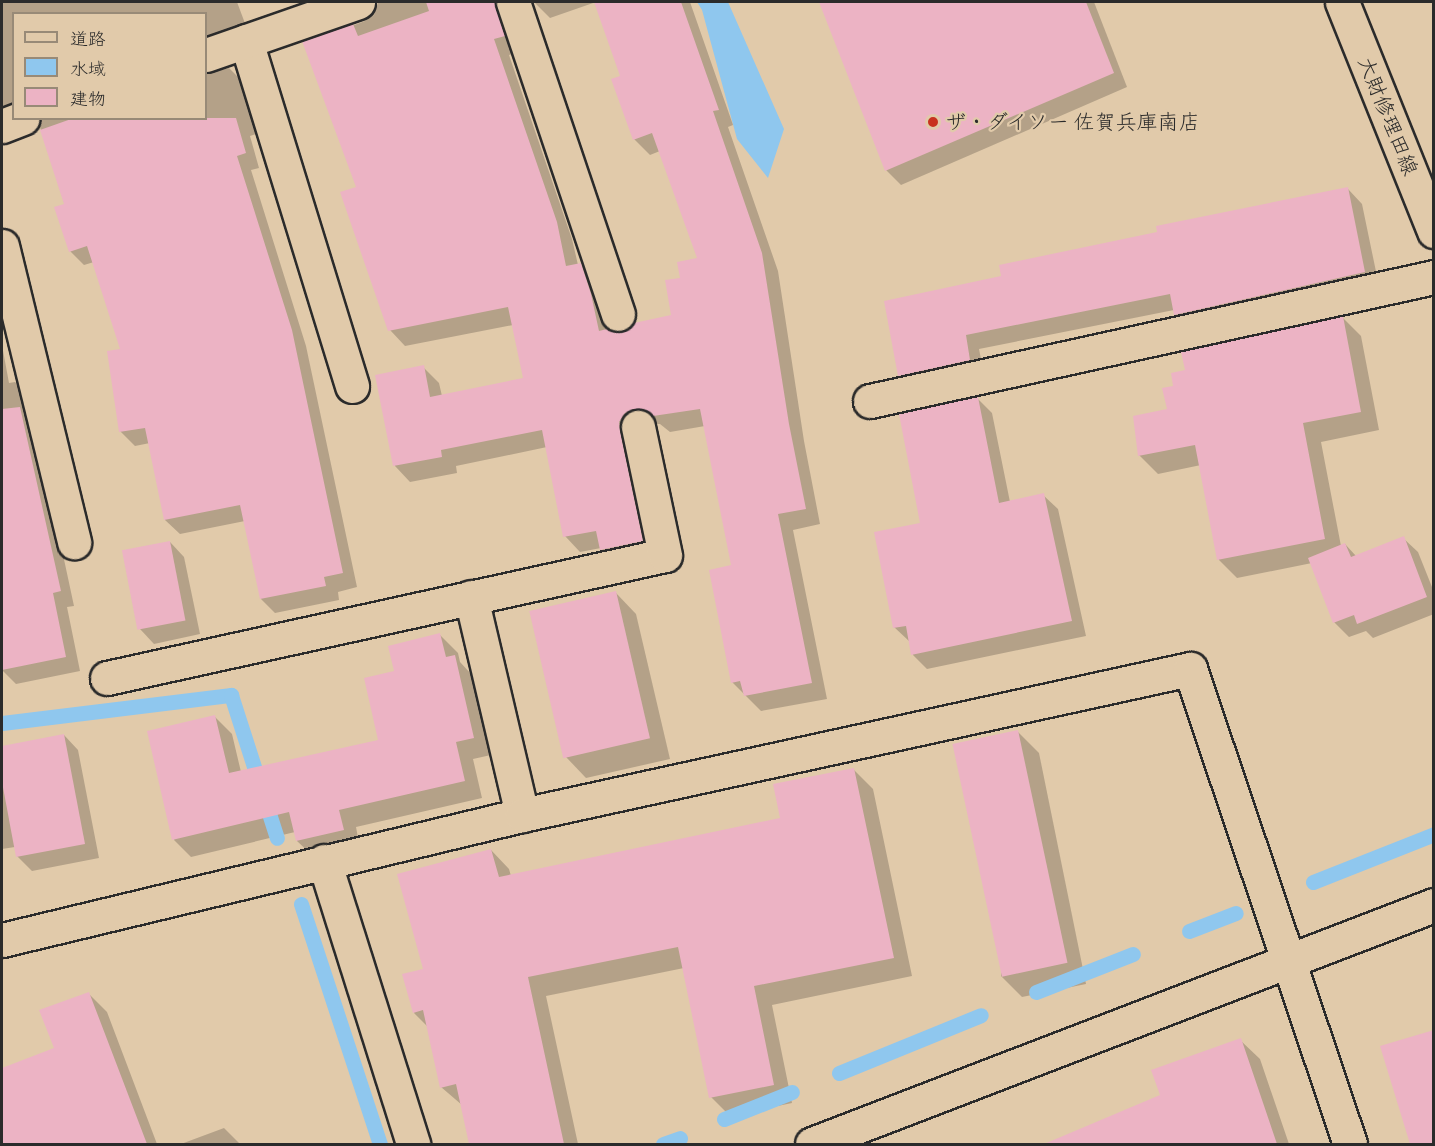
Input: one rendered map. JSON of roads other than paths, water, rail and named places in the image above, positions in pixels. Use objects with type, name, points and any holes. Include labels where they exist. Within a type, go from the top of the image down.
[{"type":"street","points":[[207,55],[358,2]]},
{"type":"street","points":[[513,2],[618,314]]},
{"type":"street","name":"大財修理田線","points":[[1342,2],[1434,231]]},
{"type":"street","points":[[246,41],[352,386]]},
{"type":"street","points":[[2,126],[18,120]]},
{"type":"street","points":[[2,246],[74,542]]},
{"type":"street","points":[[870,401],[1434,277]]},
{"type":"street","points":[[107,678],[665,555],[638,427]]},
{"type":"street","points":[[471,597],[522,815]]},
{"type":"street","points":[[2,940],[522,815],[1190,669],[1350,1144]]},
{"type":"street","points":[[324,861],[413,1144]]},
{"type":"street","points":[[812,1144],[1434,905]]},
{"type":"water","points":[[697,2],[728,2],[784,129],[768,178],[737,139],[702,10]]},
{"type":"waterway","points":[[2,723],[231,695],[277,838]]},
{"type":"waterway","points":[[1313,882],[1434,834]]},
{"type":"waterway","points":[[301,904],[380,1144]]},
{"type":"waterway","points":[[1189,931],[1236,913]]},
{"type":"waterway","points":[[1036,992],[1133,954]]},
{"type":"waterway","points":[[839,1073],[981,1015]]},
{"type":"waterway","points":[[724,1119],[792,1092]]},
{"type":"waterway","points":[[663,1144],[680,1138]]},
{"type":"place","name":"ザ・ダイソー 佐賀兵庫南店","points":[[933,122]]}]
